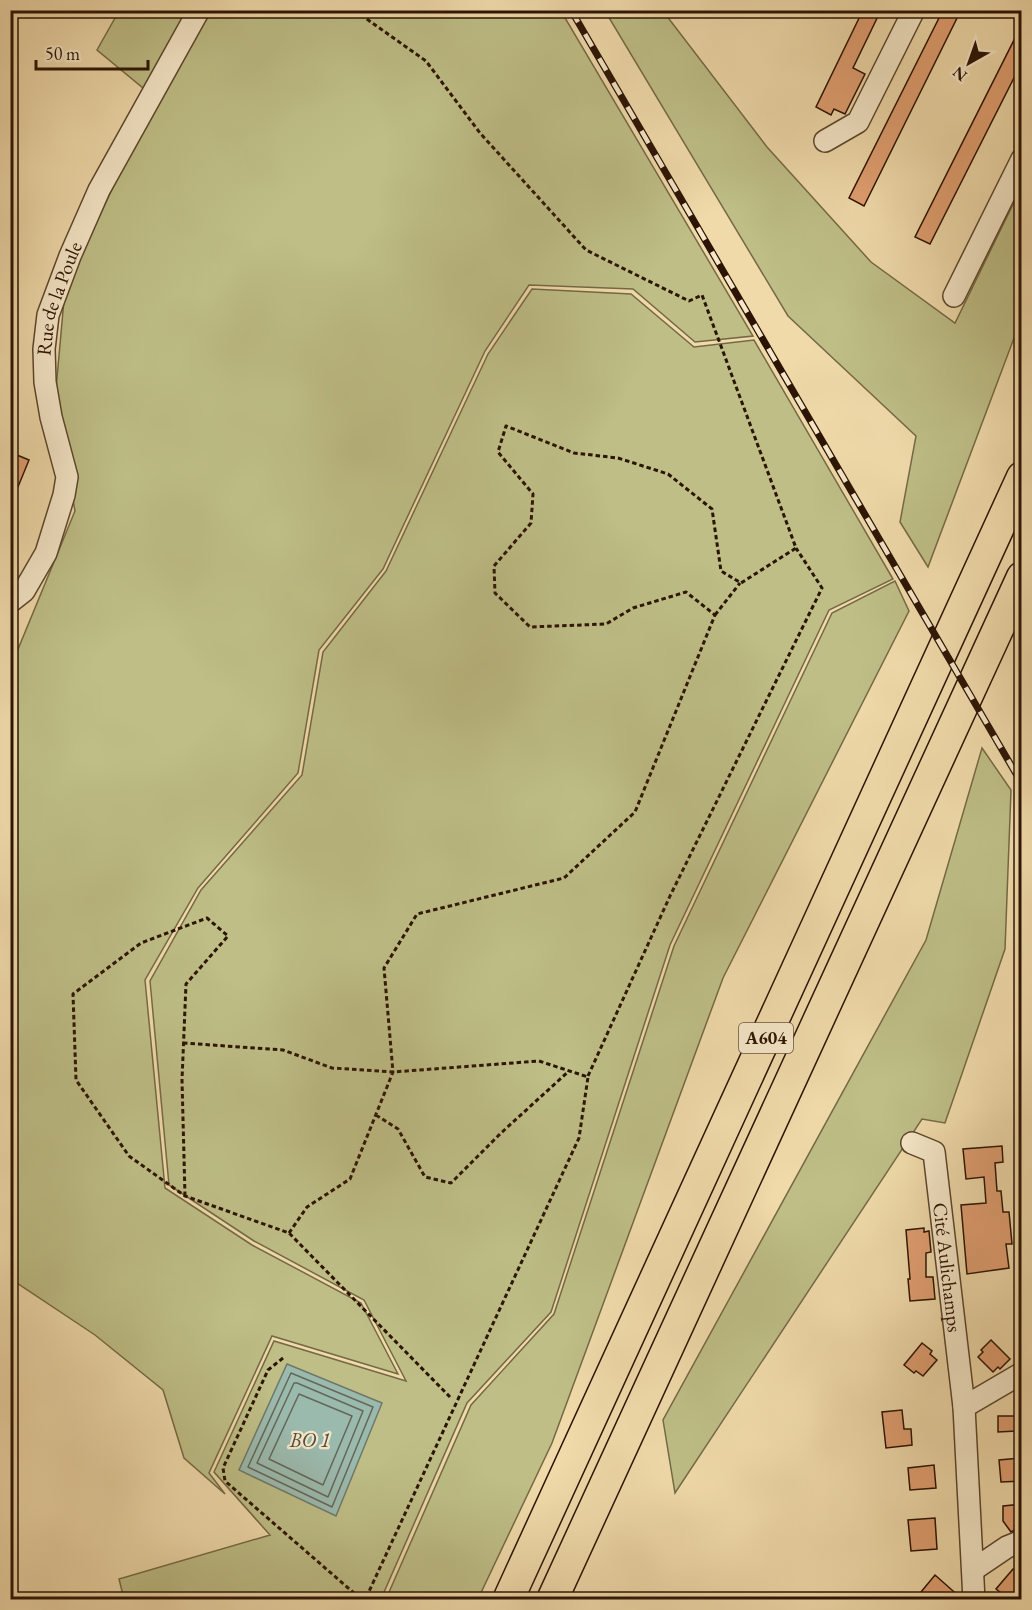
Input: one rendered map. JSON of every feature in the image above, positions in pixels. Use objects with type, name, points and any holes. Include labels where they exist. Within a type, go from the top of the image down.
[{"type":"highway","name":"A604","points":[[508,1599],[1022,477]]},
{"type":"highway","name":"A604","points":[[552,1599],[1022,577]]},
{"type":"street","name":"Rue de la Poule","points":[[10,602],[24,591],[46,553],[64,495],[67,477],[51,417],[45,382],[44,349],[48,315],[70,256],[99,190],[199,10]]},
{"type":"street","points":[[825,141],[858,122],[914,10]]},
{"type":"street","points":[[954,296],[1022,159]]},
{"type":"street","name":"Cité Aulichamps","points":[[912,1143],[934,1152],[964,1407],[974,1599]]},
{"type":"street","points":[[964,1407],[1022,1373]]},
{"type":"street","points":[[973,1570],[1007,1547],[1022,1541]]},
{"type":"path","points":[[283,1358],[268,1370],[223,1468],[225,1482],[363,1599],[579,1138],[588,1077],[670,896],[822,588],[796,548],[702,295],[689,301],[586,250],[480,133],[426,62],[354,10]]},
{"type":"path","points":[[715,615],[686,592],[633,608],[606,624],[530,627],[495,593],[494,566],[531,522],[533,494],[498,452],[506,426],[573,453],[618,458],[668,474],[712,509],[721,571],[741,583]]},
{"type":"path","points":[[289,1233],[307,1207],[350,1179],[376,1115],[393,1072],[384,968],[417,914],[564,878],[635,812],[715,615],[741,583],[796,548]]},
{"type":"path","points":[[185,1196],[182,1080],[186,984],[228,936],[207,918],[141,943],[73,994],[76,1080],[129,1156],[185,1196],[289,1233],[450,1397]]},
{"type":"path","points":[[183,1043],[283,1050],[332,1068],[393,1072],[539,1061],[588,1077]]},
{"type":"path","points":[[376,1115],[398,1128],[425,1177],[451,1183],[501,1133],[569,1071]]},
{"type":"green space","points":[[119,11],[561,11],[753,336],[695,342],[633,289],[529,285],[485,351],[383,569],[319,650],[298,773],[198,888],[145,980],[165,1188],[252,1245],[361,1303],[398,1374],[272,1336],[209,1473],[225,1494],[184,1458],[163,1390],[95,1335],[11,1279],[11,660],[16,654],[75,511],[55,400],[65,289],[155,98],[97,50]]},
{"type":"green space","points":[[605,11],[663,11],[767,147],[871,262],[955,323],[1021,188],[1021,322],[928,567],[900,522],[916,436],[788,316]]},
{"type":"green space","points":[[532,289],[631,294],[694,347],[754,340],[893,579],[829,610],[670,945],[551,1312],[467,1403],[381,1599],[124,1599],[119,1579],[270,1535],[214,1472],[274,1341],[406,1381],[364,1300],[254,1241],[169,1185],[150,981],[201,890],[302,775],[323,652],[386,571],[488,354]]},
{"type":"green space","points":[[895,581],[909,611],[723,978],[552,1443],[478,1599],[386,1599],[471,1405],[554,1314],[674,946],[832,613]]},
{"type":"green space","points":[[982,748],[1011,790],[1005,949],[945,1123],[922,1119],[675,1493],[663,1420],[926,940]]},
{"type":"water","name":"BO 1","points":[[287,1364],[382,1403],[336,1516],[239,1470]]},
{"type":"building","points":[[863,10],[881,10],[853,68],[865,74],[845,114],[834,109],[831,115],[816,107]]},
{"type":"building","points":[[943,10],[961,10],[864,206],[849,198]]},
{"type":"building","points":[[1022,24],[1022,62],[930,244],[915,237]]},
{"type":"building","points":[[17,455],[29,460],[11,504],[10,458],[15,460]]},
{"type":"building","points":[[1002,1146],[1003,1162],[995,1163],[997,1191],[1001,1191],[1003,1212],[1009,1212],[1012,1244],[1006,1244],[1009,1268],[967,1274],[961,1205],[986,1203],[984,1177],[966,1179],[963,1149]]},
{"type":"building","points":[[924,1228],[924,1232],[929,1231],[931,1252],[926,1253],[926,1277],[933,1277],[935,1299],[910,1301],[906,1230]]},
{"type":"building","points":[[991,1340],[1010,1359],[1000,1369],[998,1367],[993,1372],[978,1357],[983,1352],[981,1350]]},
{"type":"building","points":[[922,1343],[932,1351],[930,1354],[937,1360],[923,1376],[916,1371],[914,1373],[904,1365]]},
{"type":"building","points":[[902,1410],[904,1429],[911,1429],[912,1445],[886,1448],[882,1412]]},
{"type":"building","points":[[998,1416],[1016,1416],[1016,1431],[998,1432]]},
{"type":"building","points":[[1022,1458],[1022,1481],[1001,1482],[999,1460]]},
{"type":"building","points":[[934,1465],[936,1488],[910,1490],[908,1468]]},
{"type":"building","points":[[1022,1504],[1022,1526],[1011,1532],[1003,1521],[1003,1506]]},
{"type":"building","points":[[935,1518],[937,1549],[911,1551],[908,1520]]},
{"type":"building","points":[[1013,1569],[1022,1576],[1022,1590],[1013,1599],[1009,1599],[996,1589]]},
{"type":"building","points":[[935,1575],[961,1599],[930,1599],[921,1592]]},
{"type":"railway","points":[[571,10],[1022,784]]}]
